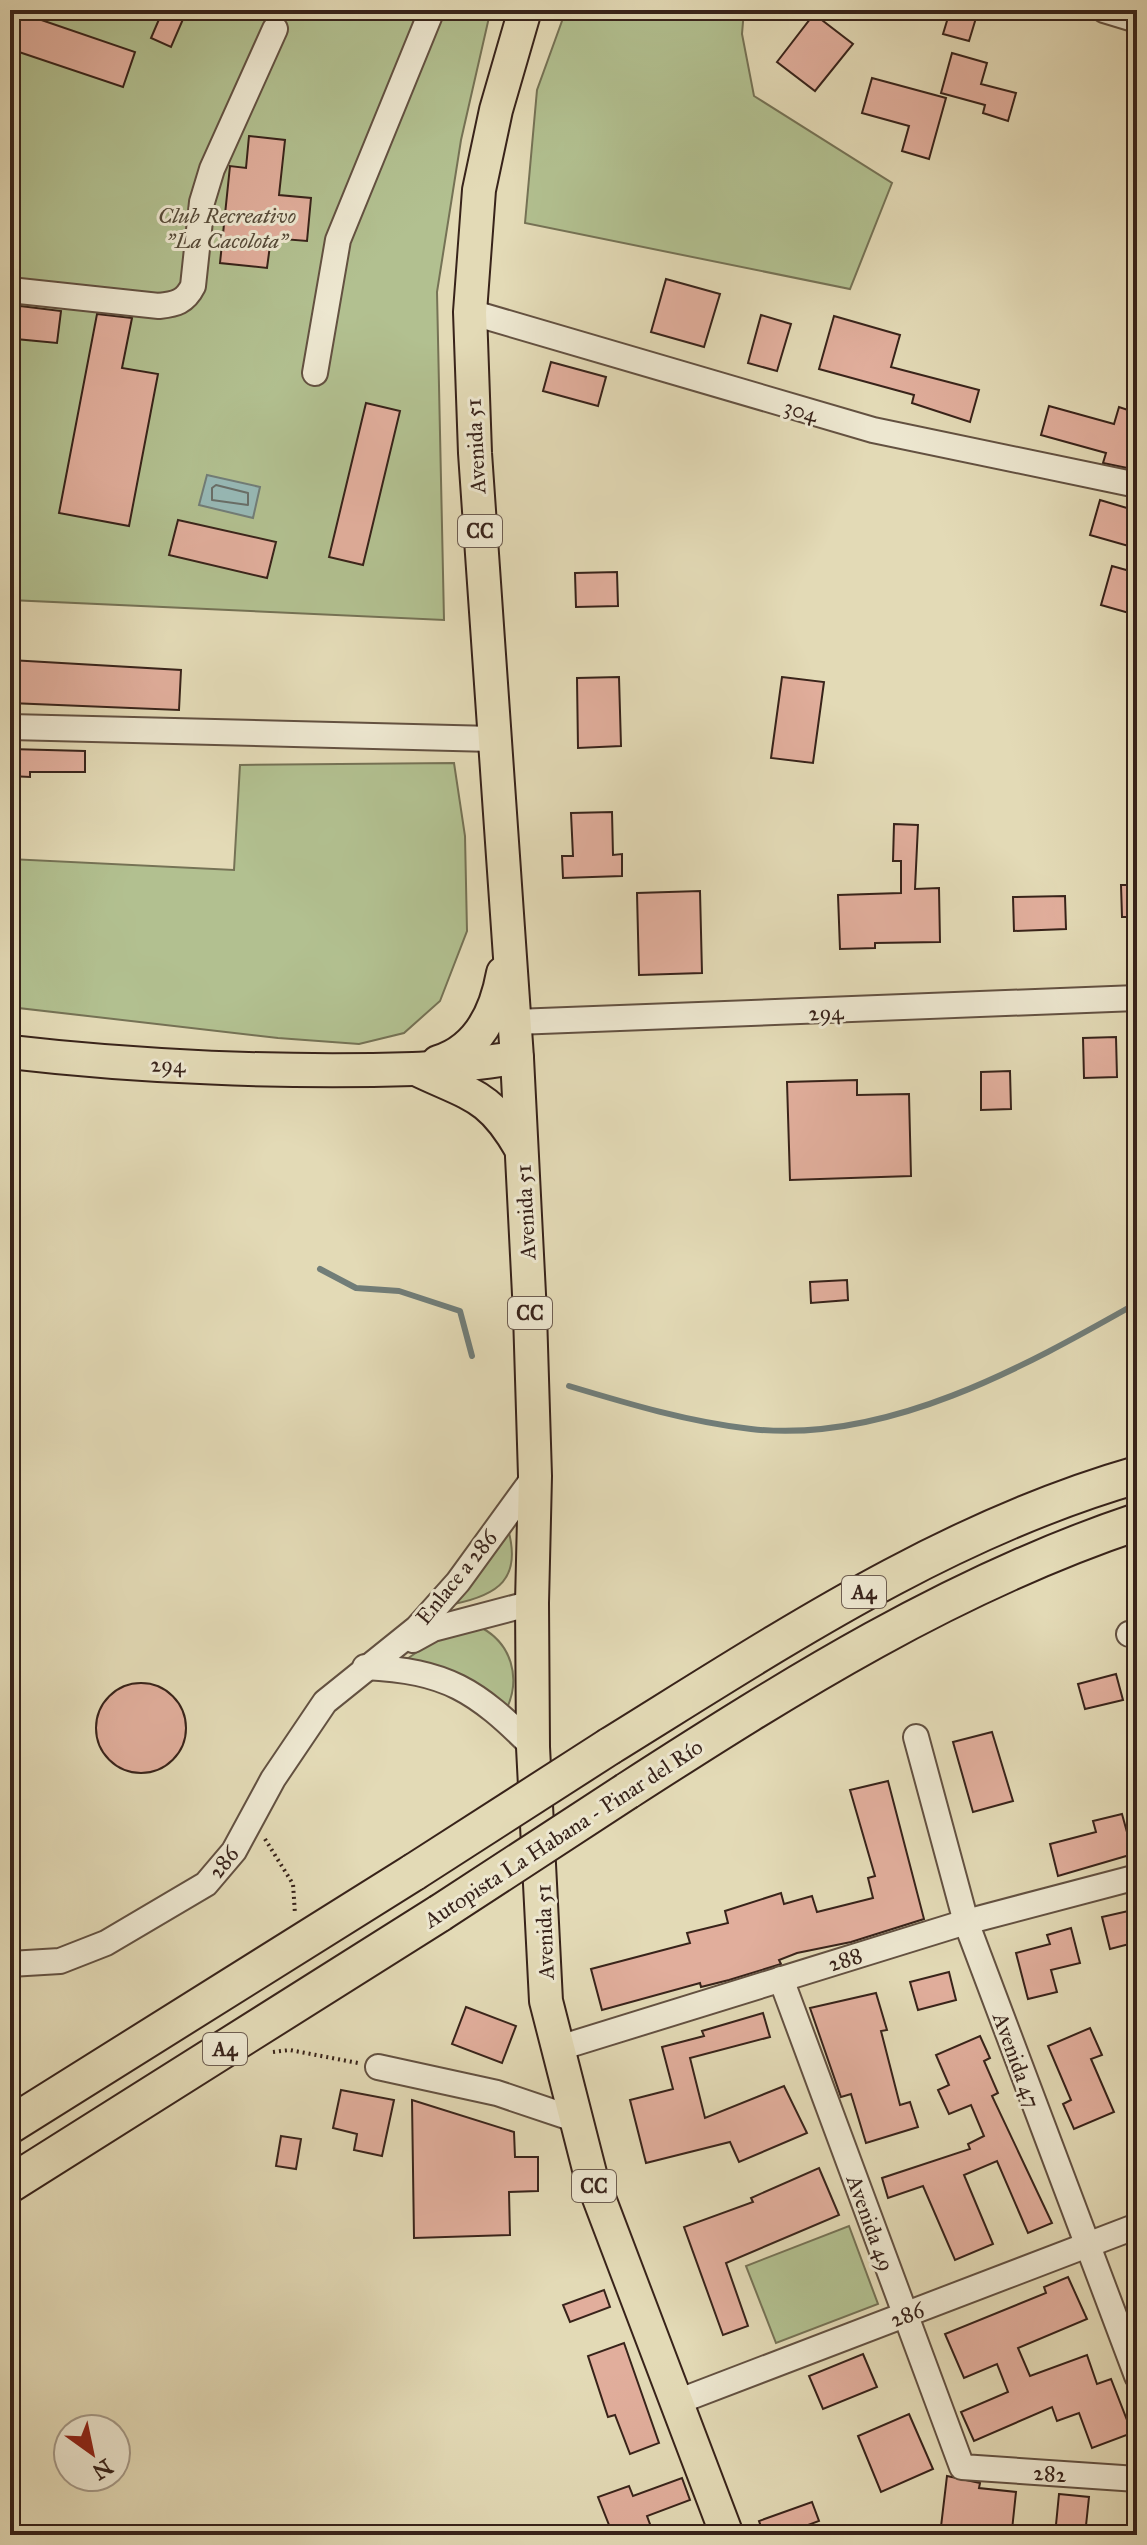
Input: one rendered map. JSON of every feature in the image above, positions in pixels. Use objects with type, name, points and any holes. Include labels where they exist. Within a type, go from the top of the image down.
[{"type":"highway","name":"Autopista La Habana - Pinar del Río","points":[[10,2125],[776,1641],[903,1570],[1043,1509],[1137,1475]]},
{"type":"highway","name":"Autopista La Habana - Pinar del Río","points":[[10,2184],[856,1647],[991,1579],[1137,1522]]},
{"type":"highway","points":[[406,1877],[434,1917]]},
{"type":"main road","name":"Avenida 51","points":[[525,10],[496,110],[479,190],[470,312],[475,453],[522,1150],[535,1476],[533,1747],[546,2001],[591,2177],[727,2535]]},
{"type":"main road","points":[[416,1069],[454,1057],[483,1030],[498,1000],[508,948]]},
{"type":"main road","name":"294","points":[[10,1052],[91,1062],[416,1069],[517,1058]]},
{"type":"main road","points":[[416,1069],[482,1098],[505,1121],[522,1150]]},
{"type":"street","points":[[315,373],[338,240],[432,10]]},
{"type":"street","points":[[1104,10],[1137,20]]},
{"type":"street","points":[[10,290],[159,306],[176,304],[188,296],[193,286],[202,202],[212,169],[275,29]]},
{"type":"street","name":"304","points":[[470,312],[873,430],[1137,485]]},
{"type":"street","points":[[10,727],[493,739]]},
{"type":"street","name":"294","points":[[515,1022],[1137,998]]},
{"type":"street","name":"Enlace a 286","points":[[365,1667],[417,1628],[443,1600],[535,1476]]},
{"type":"street","name":"Enlace a 286","points":[[365,1667],[433,1629],[532,1603]]},
{"type":"street","points":[[365,1667],[401,1669],[444,1678],[496,1710],[533,1747]]},
{"type":"street","name":"286","points":[[10,1964],[60,1961],[113,1940],[175,1904],[221,1869],[299,1737],[325,1702],[365,1667]]},
{"type":"street","name":"Avenida 47","points":[[916,1737],[966,1922],[1137,2376]]},
{"type":"street","name":"288","points":[[556,2049],[966,1922],[1137,1877]]},
{"type":"street","name":"Avenida 49","points":[[781,1979],[962,2467]]},
{"type":"street","points":[[378,2067],[497,2093],[574,2119]]},
{"type":"street","name":"286","points":[[677,2402],[1137,2226]]},
{"type":"street","name":"282","points":[[962,2467],[1137,2479]]},
{"type":"path","points":[[250,1822],[274,1850],[293,1884],[298,1944]]},
{"type":"path","points":[[263,2053],[290,2050],[378,2067]]},
{"type":"green space","name":"Club Recreativo \"La Cacolota\"","points":[[10,10],[458,10],[490,13],[461,140],[437,292],[444,620],[10,600]]},
{"type":"green space","points":[[566,10],[744,10],[742,34],[754,96],[892,183],[850,289],[525,223],[537,90]]},
{"type":"green space","points":[[454,763],[465,836],[467,931],[440,1001],[404,1033],[359,1044],[278,1038],[10,1007],[10,859],[234,870],[240,765]]},
{"type":"green space","points":[[508,1529],[512,1561],[503,1582],[483,1596],[454,1604]]},
{"type":"green space","points":[[482,1628],[500,1643],[511,1662],[513,1685],[507,1708],[404,1661],[445,1633]]},
{"type":"green space","points":[[849,2226],[878,2304],[776,2343],[746,2266]]},
{"type":"water","points":[[207,475],[260,487],[253,518],[199,505]]},
{"type":"building","points":[[163,10],[187,10],[171,47],[151,38]]},
{"type":"building","points":[[950,11],[976,18],[969,41],[943,34]]},
{"type":"building","points":[[18,12],[135,52],[123,87],[10,49],[10,36]]},
{"type":"building","points":[[814,14],[853,44],[815,91],[777,62]]},
{"type":"building","points":[[952,53],[987,63],[981,84],[1016,93],[1008,121],[983,113],[985,105],[941,93]]},
{"type":"building","points":[[872,78],[946,98],[929,159],[902,151],[909,126],[862,113]]},
{"type":"building","points":[[249,136],[285,140],[279,195],[311,198],[307,241],[271,238],[267,268],[220,263],[230,166],[246,168]]},
{"type":"building","points":[[666,279],[720,294],[704,347],[651,332]]},
{"type":"building","points":[[20,306],[61,311],[57,343],[16,339]]},
{"type":"building","points":[[97,314],[132,318],[122,368],[158,374],[129,526],[59,513]]},
{"type":"building","points":[[761,315],[791,324],[777,371],[748,363]]},
{"type":"building","points":[[834,316],[900,335],[891,367],[979,390],[970,422],[912,403],[914,395],[819,369]]},
{"type":"building","points":[[551,362],[606,377],[598,406],[543,391]]},
{"type":"building","points":[[366,403],[400,411],[363,565],[329,557]]},
{"type":"building","points":[[1049,406],[1114,424],[1119,407],[1137,413],[1137,470],[1103,463],[1106,453],[1041,435]]},
{"type":"building","points":[[1100,500],[1137,511],[1132,547],[1090,535]]},
{"type":"building","points":[[178,520],[276,542],[267,578],[169,555]]},
{"type":"building","points":[[1112,566],[1137,573],[1129,613],[1101,605]]},
{"type":"building","points":[[617,572],[618,606],[576,607],[575,573]]},
{"type":"building","points":[[10,660],[181,670],[179,710],[10,703]]},
{"type":"building","points":[[619,677],[621,746],[578,748],[577,678]]},
{"type":"building","points":[[782,677],[824,682],[813,763],[771,758]]},
{"type":"building","points":[[10,749],[85,751],[85,772],[30,772],[30,777],[10,776]]},
{"type":"building","points":[[612,812],[613,855],[622,854],[622,876],[563,878],[562,856],[573,856],[571,813]]},
{"type":"building","points":[[894,824],[918,825],[915,889],[939,888],[940,942],[875,943],[875,948],[840,949],[838,895],[901,893],[901,861],[893,861]]},
{"type":"building","points":[[1121,885],[1137,885],[1137,917],[1122,917]]},
{"type":"building","points":[[700,891],[702,973],[639,975],[637,893]]},
{"type":"building","points":[[1065,896],[1066,929],[1014,931],[1013,897]]},
{"type":"building","points":[[1116,1037],[1117,1077],[1084,1078],[1083,1038]]},
{"type":"building","points":[[1010,1071],[1011,1109],[981,1110],[981,1072]]},
{"type":"building","points":[[857,1080],[857,1095],[909,1094],[911,1176],[790,1180],[787,1082]]},
{"type":"building","points":[[847,1280],[848,1300],[811,1303],[810,1282]]},
{"type":"building","points":[[1116,1674],[1123,1700],[1085,1709],[1078,1684]]},
{"type":"building","points":[[141,1683],[158,1686],[173,1696],[183,1711],[186,1728],[183,1745],[173,1760],[158,1770],[141,1773],[124,1770],[109,1760],[99,1745],[96,1728],[99,1711],[109,1696],[124,1686]]},
{"type":"building","points":[[992,1732],[1013,1801],[973,1812],[953,1742]]},
{"type":"building","points":[[888,1781],[924,1919],[851,1942],[797,1953],[779,1960],[781,1964],[729,1980],[701,1987],[700,1983],[602,2010],[591,1969],[690,1943],[687,1933],[728,1923],[725,1911],[781,1893],[784,1904],[812,1896],[817,1912],[873,1898],[868,1878],[875,1876],[850,1790]]},
{"type":"building","points":[[1122,1814],[1133,1854],[1058,1876],[1050,1844],[1096,1832],[1093,1821]]},
{"type":"building","points":[[1137,1909],[1137,1942],[1110,1949],[1102,1917]]},
{"type":"building","points":[[1071,1928],[1080,1963],[1051,1970],[1057,1992],[1028,1999],[1016,1953],[1050,1944],[1047,1935]]},
{"type":"building","points":[[949,1972],[956,2000],[918,2010],[910,1982]]},
{"type":"building","points":[[876,1993],[887,2030],[881,2031],[900,2105],[910,2102],[918,2127],[866,2143],[851,2094],[841,2097],[810,2008]]},
{"type":"building","points":[[466,2007],[516,2026],[502,2063],[452,2044]]},
{"type":"building","points":[[763,2013],[770,2037],[690,2058],[705,2118],[784,2086],[807,2133],[739,2162],[730,2142],[646,2163],[630,2100],[673,2089],[662,2047],[704,2036],[702,2031]]},
{"type":"building","points":[[1090,2028],[1102,2055],[1091,2059],[1114,2112],[1074,2129],[1063,2104],[1071,2100],[1048,2046]]},
{"type":"building","points":[[980,2036],[990,2058],[984,2061],[998,2093],[992,2096],[1052,2223],[1028,2233],[997,2161],[964,2175],[993,2244],[955,2260],[923,2186],[888,2198],[882,2178],[970,2149],[968,2144],[984,2136],[971,2105],[949,2114],[938,2090],[949,2085],[936,2055]]},
{"type":"building","points":[[341,2090],[394,2100],[382,2156],[354,2150],[357,2134],[333,2128]]},
{"type":"building","points":[[412,2100],[514,2132],[515,2157],[538,2157],[538,2191],[509,2192],[510,2235],[414,2238]]},
{"type":"building","points":[[281,2136],[301,2139],[296,2169],[276,2166]]},
{"type":"building","points":[[819,2168],[839,2215],[726,2263],[748,2326],[723,2335],[684,2227],[753,2202],[751,2198]]},
{"type":"building","points":[[1068,2277],[1087,2319],[1018,2348],[1030,2376],[1087,2355],[1097,2384],[1111,2379],[1132,2433],[1092,2448],[1079,2413],[1057,2421],[1052,2407],[974,2441],[961,2412],[1008,2392],[997,2364],[964,2378],[945,2334],[1046,2293],[1044,2287]]},
{"type":"building","points":[[604,2290],[610,2307],[570,2322],[563,2305]]},
{"type":"building","points":[[624,2343],[659,2443],[630,2454],[615,2415],[608,2417],[588,2356]]},
{"type":"building","points":[[863,2354],[877,2387],[823,2409],[809,2376]]},
{"type":"building","points":[[909,2414],[933,2469],[881,2492],[858,2436]]},
{"type":"building","points":[[947,2476],[980,2483],[979,2488],[1016,2492],[1012,2530],[974,2527],[974,2535],[940,2535]]},
{"type":"building","points":[[682,2478],[690,2500],[647,2516],[654,2535],[613,2535],[598,2497],[629,2486],[633,2496]]},
{"type":"building","points":[[1059,2494],[1089,2497],[1085,2535],[1055,2535]]},
{"type":"building","points":[[812,2502],[819,2521],[781,2535],[764,2535],[759,2521]]},
{"type":"waterway","points":[[320,1269],[356,1288],[399,1291],[460,1311],[472,1356]]},
{"type":"waterway","points":[[569,1386],[659,1412],[728,1426],[802,1431],[852,1425],[903,1413],[952,1396],[1048,1352],[1137,1303]]}]
